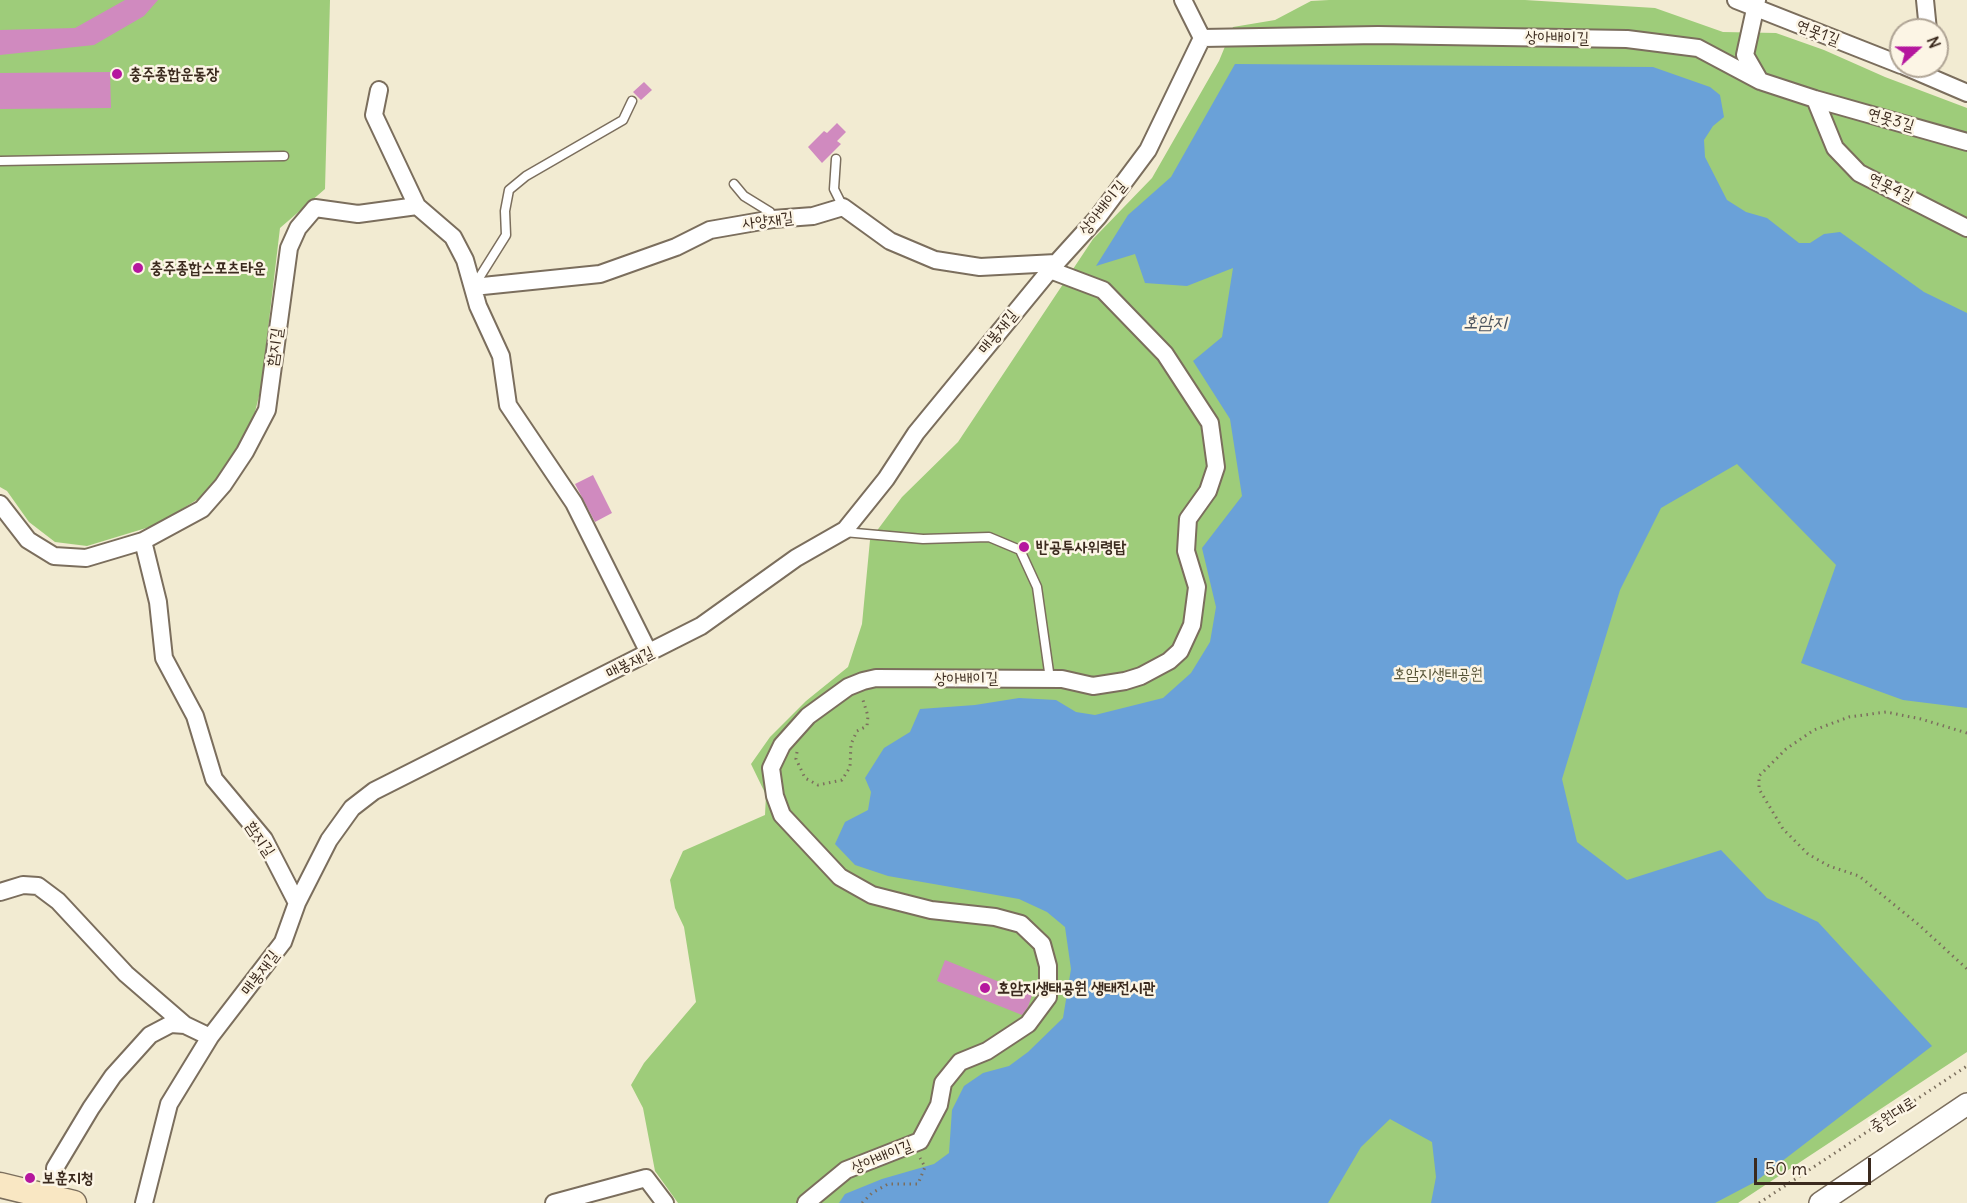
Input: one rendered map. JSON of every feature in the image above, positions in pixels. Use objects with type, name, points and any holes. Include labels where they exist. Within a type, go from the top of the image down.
[{"type":"main road","points":[[0,1185],[63,1200]]},
{"type":"street","points":[[1183,0],[1202,38]]},
{"type":"street","name":"연못1길","points":[[1736,0],[1756,4],[1889,59]]},
{"type":"street","points":[[1925,0],[1927,18]]},
{"type":"street","points":[[1756,4],[1745,55],[1760,81],[1815,99]]},
{"type":"street","name":"상아배이길","points":[[806,1203],[846,1170],[920,1142],[939,1105],[943,1083],[960,1062],[987,1051],[1028,1024],[1048,997],[1048,966],[1042,944],[1021,924],[995,917],[932,910],[882,897],[840,877],[783,815],[775,796],[771,768],[782,746],[808,716],[848,687],[863,681],[876,678],[1050,679],[1093,686],[1125,681],[1155,669],[1180,651],[1192,625],[1197,587],[1186,551],[1188,519],[1208,491],[1216,467],[1210,423],[1166,354],[1103,290],[1053,267],[1098,217],[1148,150],[1202,38],[1378,35],[1627,39],[1698,48],[1760,81]]},
{"type":"street","name":"연못1길","points":[[1942,78],[1967,93]]},
{"type":"street","points":[[379,90],[374,115],[417,206],[453,237],[465,260],[478,306],[501,356],[508,405],[574,503],[649,653]]},
{"type":"street","name":"연못3길","points":[[1815,99],[1967,142]]},
{"type":"street","name":"연못4길","points":[[1815,99],[1835,148],[1859,173],[1967,228]]},
{"type":"street","name":"함지길","points":[[0,504],[28,540],[54,556],[86,558],[142,541],[202,509],[223,485],[267,410],[289,248],[304,222],[315,208],[358,214],[417,206]]},
{"type":"street","points":[[843,207],[890,241],[935,260],[980,267],[1053,267]]},
{"type":"street","name":"사양재길","points":[[473,287],[600,274],[676,247],[710,230],[773,219],[813,216],[843,207]]},
{"type":"street","name":"매봉재길","points":[[144,1203],[169,1104],[210,1037],[283,942],[297,903],[329,840],[352,808],[374,791],[701,626],[796,558],[840,532],[866,506],[916,433],[1053,267]]},
{"type":"street","name":"함지길","points":[[142,541],[158,602],[164,658],[195,716],[214,779],[264,839],[297,903]]},
{"type":"street","points":[[0,892],[23,885],[38,886],[58,901],[126,974],[185,1025],[210,1037]]},
{"type":"street","points":[[63,1200],[55,1168],[113,1076],[150,1035],[171,1024],[185,1025]]},
{"type":"street","name":"중원대로","points":[[1826,1201],[1967,1104]]},
{"type":"street","points":[[554,1203],[646,1178],[665,1203]]},
{"type":"lane","points":[[473,287],[506,235],[505,211],[509,190],[526,176],[622,120],[632,101]]},
{"type":"lane","points":[[0,161],[284,156]]},
{"type":"lane","points":[[836,159],[834,189],[843,207]]},
{"type":"lane","points":[[734,184],[744,196],[770,212],[773,219]]},
{"type":"lane","points":[[840,532],[923,538],[989,537],[1020,550],[1037,587],[1050,679]]},
{"type":"path","points":[[798,749],[796,759],[805,778],[818,785],[842,780],[850,767],[851,744],[857,731],[867,726],[868,716],[860,689]]},
{"type":"path","points":[[1967,733],[1921,719],[1886,712],[1849,717],[1814,730],[1795,742],[1759,776],[1759,789],[1783,829],[1808,854],[1828,866],[1859,876],[1920,925],[1967,969]]},
{"type":"path","name":"중원대로","points":[[1759,1203],[1967,1066]]},
{"type":"path","points":[[862,1203],[872,1193],[888,1184],[918,1184],[925,1167],[918,1155]]},
{"type":"green space","name":"충주종합스포츠타운","points":[[0,0],[330,0],[325,189],[280,228],[261,388],[251,428],[230,466],[203,496],[156,525],[87,546],[55,542],[29,522],[7,491],[0,487]]},
{"type":"green space","name":"호암지","points":[[1525,0],[1655,8],[1723,32],[1776,33],[1967,108],[1967,1052],[1738,1203],[678,1203],[655,1171],[643,1108],[631,1085],[644,1063],[696,1002],[684,927],[675,908],[670,880],[683,851],[765,815],[766,795],[751,764],[770,737],[806,701],[848,667],[862,624],[870,540],[902,497],[958,442],[1093,239],[1152,178],[1219,61],[1233,27],[1275,20],[1311,1]]},
{"type":"water","name":"호암지","points":[[1235,64],[1653,67],[1710,87],[1720,95],[1724,117],[1713,126],[1704,140],[1705,157],[1727,200],[1746,212],[1767,218],[1799,243],[1810,243],[1824,234],[1840,232],[1924,292],[1967,313],[1967,708],[1903,700],[1801,663],[1836,565],[1737,464],[1661,508],[1620,590],[1562,779],[1577,842],[1627,880],[1721,850],[1767,898],[1818,922],[1932,1046],[1755,1182],[1715,1203],[1431,1203],[1436,1177],[1432,1142],[1390,1119],[1361,1147],[1328,1203],[839,1203],[845,1194],[882,1179],[934,1164],[949,1153],[952,1110],[964,1086],[983,1073],[1009,1066],[1028,1052],[1063,1018],[1071,969],[1065,927],[1047,912],[1019,899],[888,876],[855,865],[835,844],[845,822],[868,810],[871,792],[865,778],[884,748],[910,732],[920,709],[975,705],[1019,698],[1056,700],[1076,712],[1095,715],[1163,698],[1191,673],[1210,642],[1216,607],[1202,548],[1242,496],[1230,419],[1193,361],[1222,337],[1233,268],[1187,286],[1145,283],[1135,254],[1096,266],[1128,215],[1171,177]]},
{"type":"building","points":[[125,0],[158,0],[144,16],[94,45],[0,55],[0,30],[75,28]]},
{"type":"building","points":[[110,72],[111,108],[0,109],[0,73]]},
{"type":"building","points":[[644,82],[652,90],[641,100],[633,92]]},
{"type":"building","points":[[837,123],[846,132],[837,141],[841,144],[822,163],[808,147],[824,131],[827,133]]},
{"type":"building","points":[[593,475],[612,513],[595,522],[575,484]]},
{"type":"building","name":"호암지생태공원 생태전시관","points":[[945,960],[1032,995],[1028,1007],[1022,1015],[937,981]]},
{"type":"place","name":"충주종합운동장","points":[[117,74]]},
{"type":"place","name":"충주종합스포츠타운","points":[[138,268]]},
{"type":"place","name":"반공투사위령탑","points":[[1024,547]]},
{"type":"place","name":"호암지생태공원 생태전시관","points":[[985,988]]},
{"type":"place","name":"보훈지청","points":[[30,1178]]},
{"type":"park label","name":"호암지생태공원","points":[[1438,674]]}]
